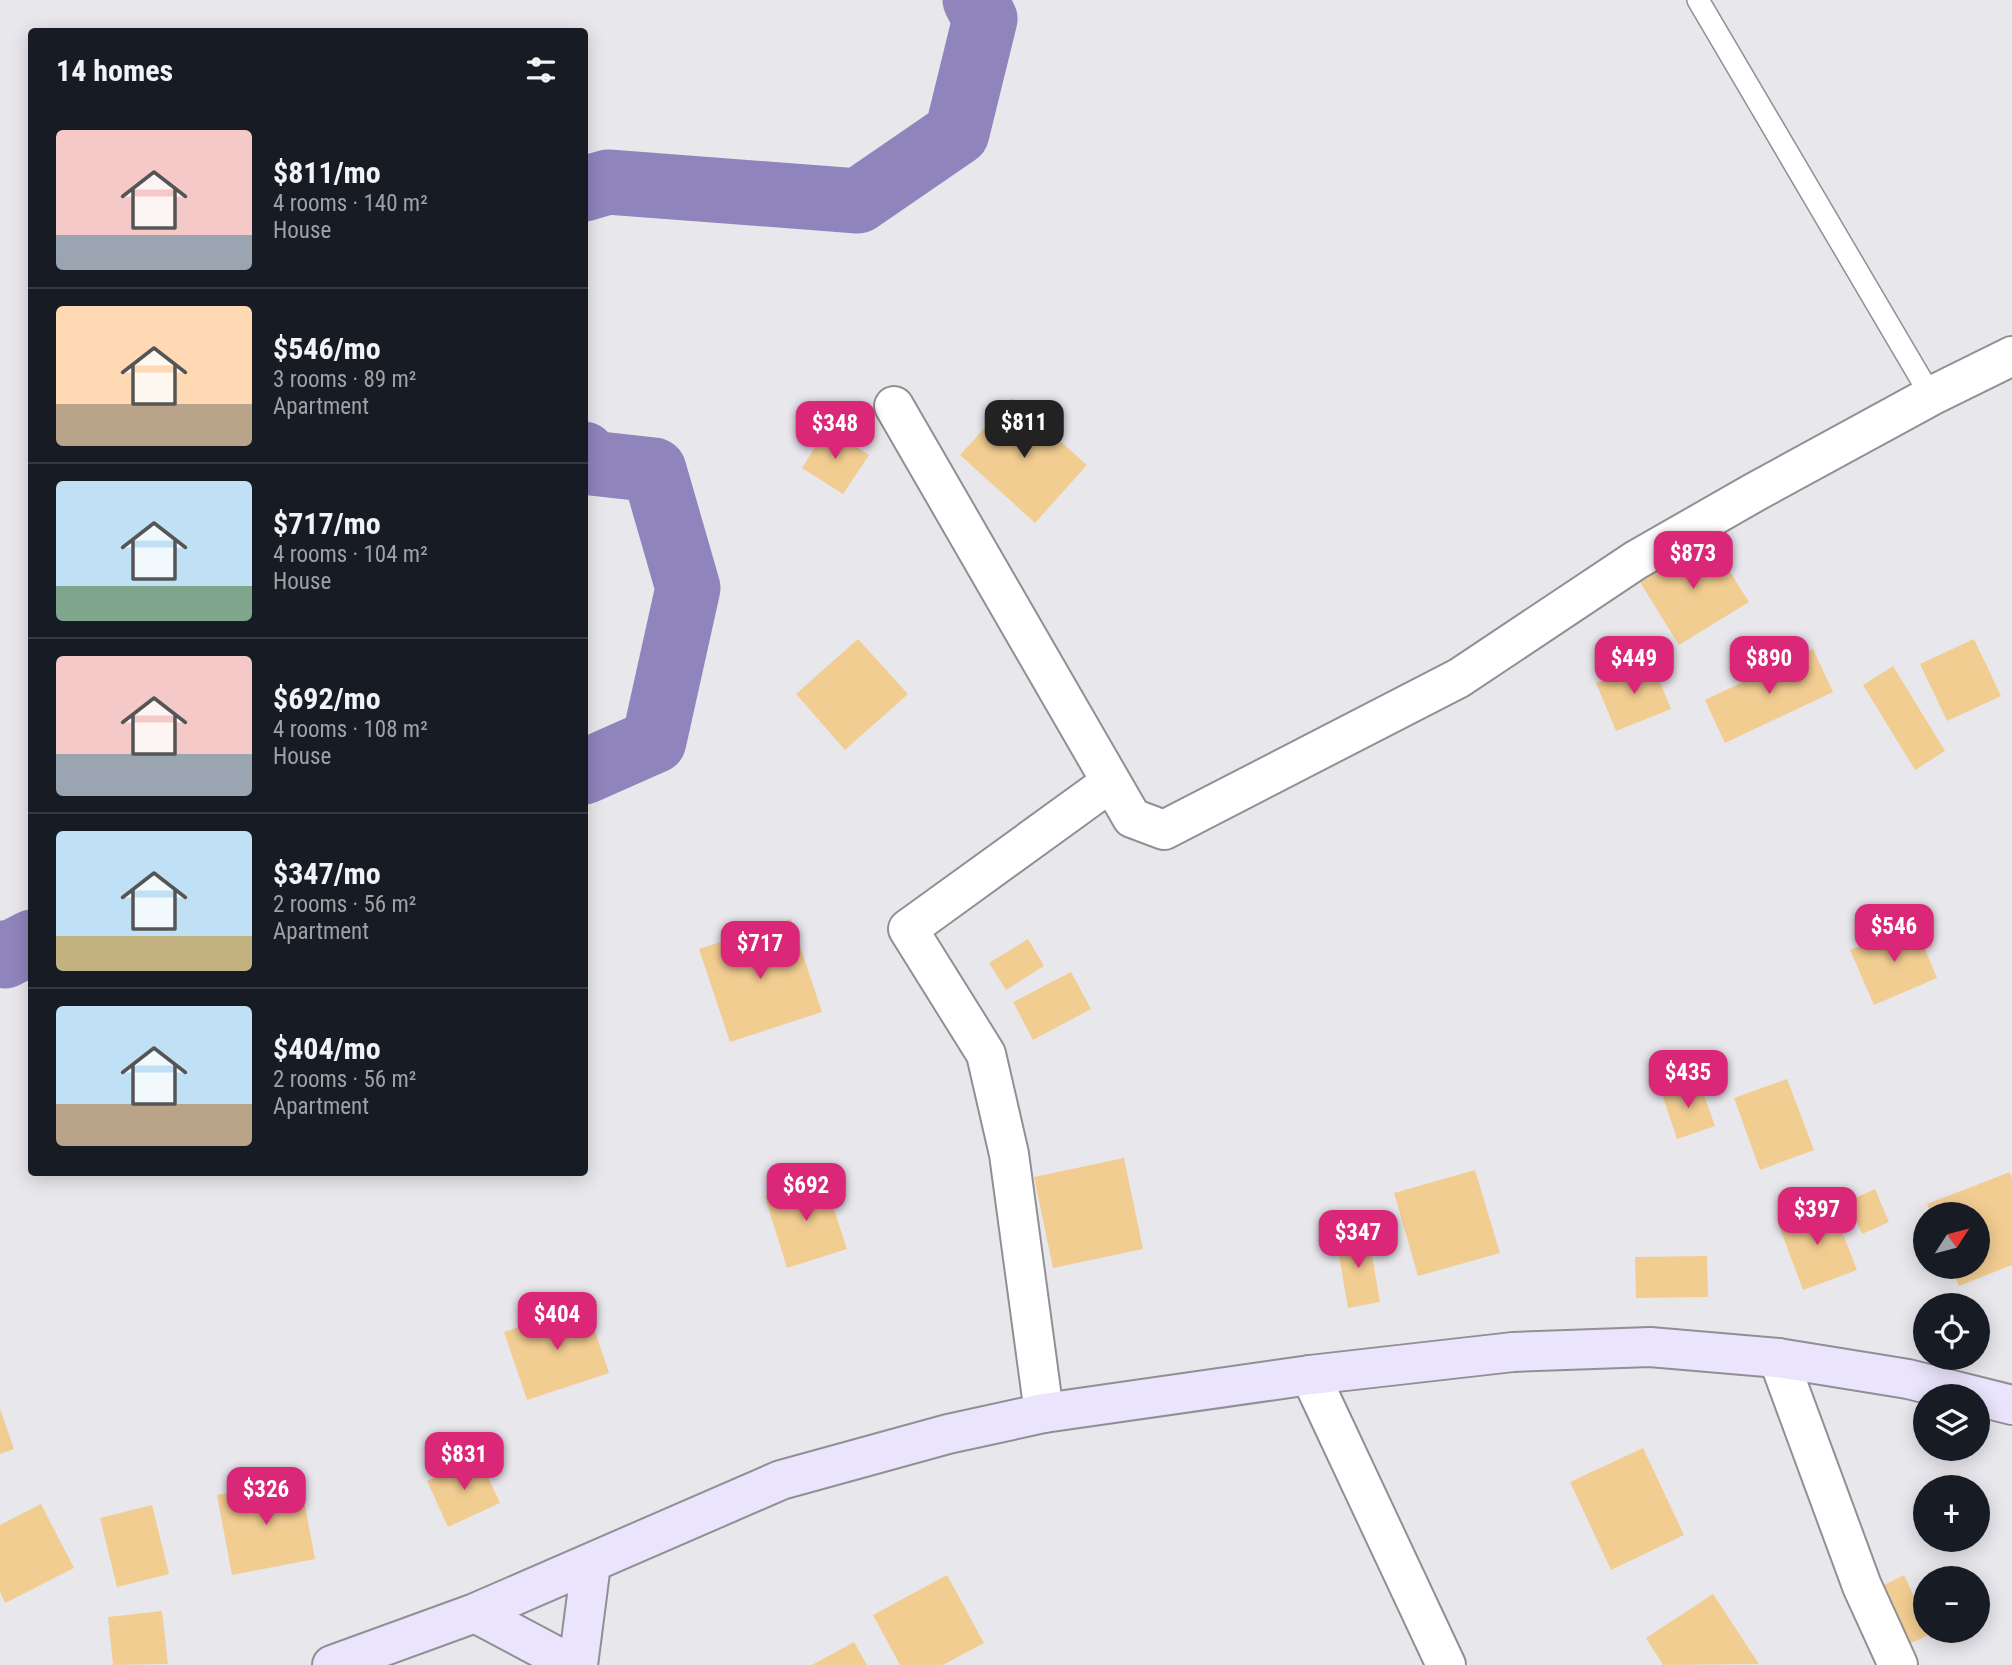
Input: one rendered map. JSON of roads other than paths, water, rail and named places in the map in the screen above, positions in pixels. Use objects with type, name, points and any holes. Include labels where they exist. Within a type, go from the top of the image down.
[{"type":"street","points":[[894,406],[1132,817],[1164,830],[1459,678],[1636,560],[1931,396],[2012,356]]},
{"type":"street","points":[[1044,1413],[1009,1154],[986,1054],[908,929],[1111,782]]},
{"type":"street","points":[[332,1665],[475,1613],[781,1480],[948,1434],[1044,1413],[1310,1376],[1513,1352],[1650,1347],[1778,1358],[1908,1379],[2012,1405]]},
{"type":"street","points":[[1778,1358],[1861,1586],[1898,1665]]},
{"type":"street","points":[[1310,1376],[1446,1665]]},
{"type":"street","points":[[475,1613],[576,1665],[591,1564]]},
{"type":"lane","points":[[1698,0],[1931,396]]},
{"type":"waterway","points":[[588,188],[608,182],[858,201],[957,133],[985,19],[975,0]]},
{"type":"waterway","points":[[588,459],[591,463],[654,470],[688,588],[654,741],[588,770]]},
{"type":"waterway","points":[[0,953],[5,956],[28,944]]}]
